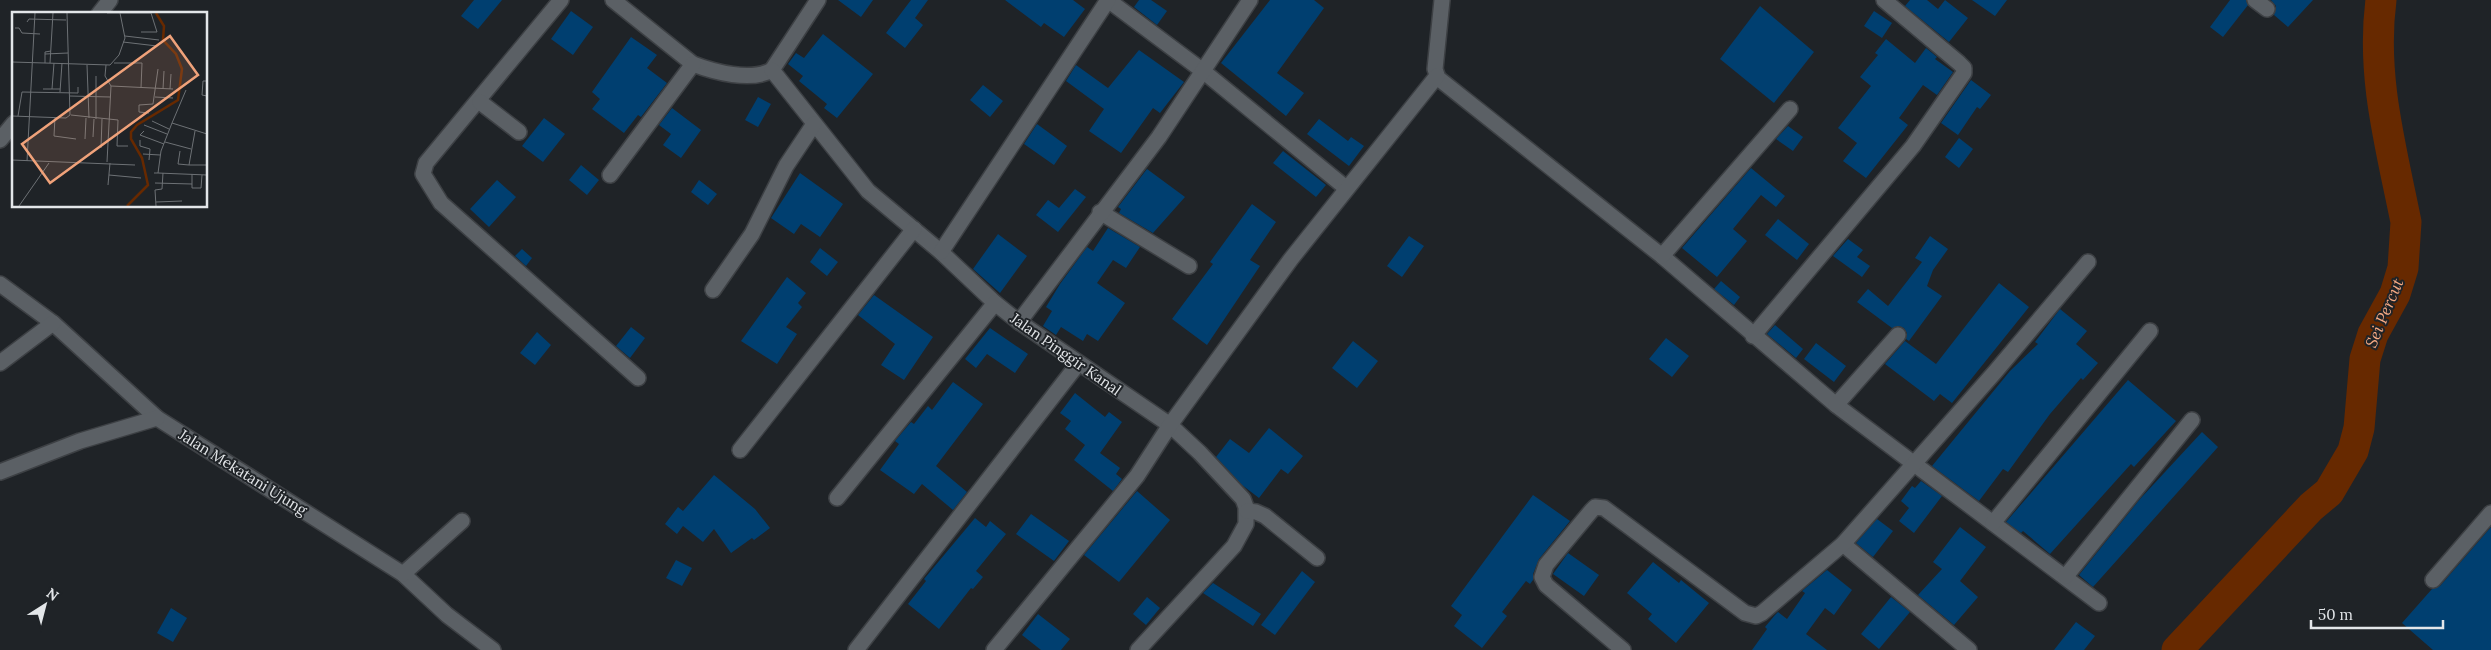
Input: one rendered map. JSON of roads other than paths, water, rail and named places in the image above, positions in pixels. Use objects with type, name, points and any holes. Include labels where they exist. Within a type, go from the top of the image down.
[{"type":"street","points":[[101,12],[110,0]]},
{"type":"street","points":[[561,0],[480,102],[426,163],[423,174],[426,182],[441,203],[638,378]]},
{"type":"street","points":[[613,0],[693,64],[709,70],[745,76],[759,75],[772,70],[818,0]]},
{"type":"street","points":[[941,252],[1108,0],[1204,71],[1346,188]]},
{"type":"street","points":[[1019,322],[1100,212],[1159,137],[1250,0]]},
{"type":"street","points":[[994,650],[1137,476],[1170,426],[1291,259],[1436,76],[1436,44],[1442,0]]},
{"type":"street","points":[[1753,336],[1913,146],[1964,73],[1964,68],[1959,63],[1884,0]]},
{"type":"street","points":[[610,175],[693,64]]},
{"type":"street","name":"Jalan Pinggir Kanal","points":[[772,70],[868,191],[941,252],[995,303],[1019,322],[1170,426],[1200,453],[1243,499],[1247,511]]},
{"type":"street","points":[[1436,76],[1662,256],[1753,336],[1836,405],[2066,576],[2099,603]]},
{"type":"street","points":[[480,102],[519,132]]},
{"type":"street","points":[[1662,256],[1790,110]]},
{"type":"street","points":[[713,290],[752,234],[786,166],[814,124]]},
{"type":"street","points":[[0,140],[12,125]]},
{"type":"street","points":[[1100,212],[1189,266]]},
{"type":"street","points":[[740,450],[914,229]]},
{"type":"street","points":[[1623,650],[1546,585],[1542,577],[1546,565],[1595,507],[1604,508],[1745,613],[1756,616],[1843,544],[1915,464],[2088,262]]},
{"type":"street","name":"Jalan Mekatani Ujung","points":[[0,284],[53,323],[157,418],[403,574],[446,615],[493,650]]},
{"type":"street","points":[[837,498],[995,303]]},
{"type":"street","points":[[0,363],[53,323]]},
{"type":"street","points":[[1993,522],[2150,331]]},
{"type":"street","points":[[1836,405],[1898,336]]},
{"type":"street","points":[[856,650],[1078,364]]},
{"type":"street","points":[[0,472],[80,441],[157,418]]},
{"type":"street","points":[[2066,576],[2192,420]]},
{"type":"street","points":[[1138,650],[1234,546],[1246,524],[1247,511],[1265,516],[1317,558]]},
{"type":"street","points":[[2433,580],[2491,513]]},
{"type":"street","points":[[403,574],[462,520]]},
{"type":"street","points":[[1843,544],[1969,650]]},
{"type":"waterway","name":"Sei Percut","points":[[2177,650],[2311,507],[2329,492],[2353,451],[2359,428],[2365,359],[2373,334],[2395,294],[2403,268],[2406,222],[2384,111],[2379,56],[2381,0]]}]
